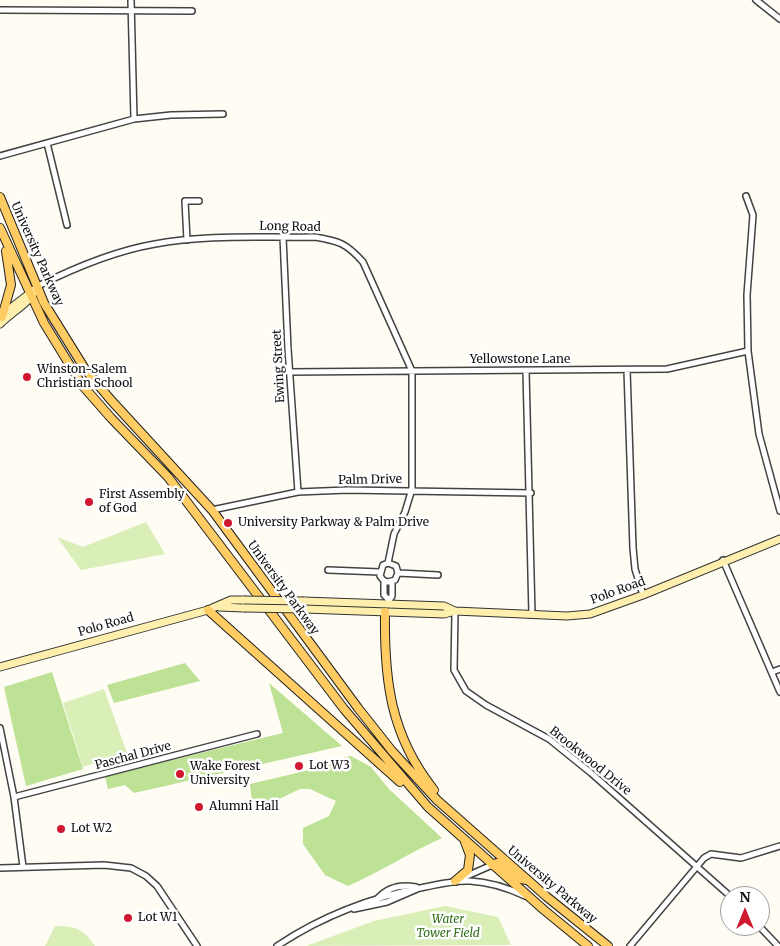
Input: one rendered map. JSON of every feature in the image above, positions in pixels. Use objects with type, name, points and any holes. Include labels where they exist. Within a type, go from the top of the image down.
[{"type":"main road","name":"University Parkway","points":[[0,197],[44,303],[86,369],[110,399],[212,510],[358,708],[392,751],[437,800],[528,880],[608,946]]},
{"type":"main road","name":"University Parkway","points":[[0,228],[51,338],[82,385],[110,418],[168,477],[344,709],[428,806],[492,865],[588,946]]},
{"type":"main road","points":[[1,320],[11,285],[5,239]]},
{"type":"main road","points":[[1,320],[30,296],[38,286]]},
{"type":"main road","name":"Polo Road","points":[[218,606],[244,608],[375,603],[444,614],[454,611],[567,616],[590,614],[643,595],[723,560],[780,538]]},
{"type":"main road","name":"Polo Road","points":[[0,667],[208,610],[231,600],[304,605],[387,605]]},
{"type":"main road","points":[[387,605],[386,674],[399,728],[422,774],[458,818]]},
{"type":"main road","points":[[208,610],[428,806]]},
{"type":"main road","points":[[455,881],[465,874],[470,863],[468,847],[464,840]]},
{"type":"main road","points":[[492,865],[501,864],[520,880],[528,880]]},
{"type":"street","points":[[131,0],[134,120]]},
{"type":"street","points":[[756,0],[780,19]]},
{"type":"street","points":[[0,10],[192,11]]},
{"type":"street","points":[[0,156],[134,120],[171,115],[222,114]]},
{"type":"street","points":[[47,143],[67,224]]},
{"type":"street","points":[[746,196],[753,215],[747,295],[748,351],[759,434],[780,511]]},
{"type":"street","points":[[187,240],[185,201],[199,201]]},
{"type":"street","name":"Ewing Street","points":[[283,237],[289,372],[298,492]]},
{"type":"street","name":"Long Road","points":[[38,286],[82,265],[120,252],[154,244],[187,240],[315,237],[338,241],[350,247],[363,262],[412,371],[412,490],[405,512],[394,534],[388,563]]},
{"type":"street","name":"Yellowstone Lane","points":[[289,372],[627,370],[686,366],[748,351]]},
{"type":"street","points":[[627,370],[633,548],[643,595]]},
{"type":"street","points":[[526,371],[531,493],[532,615]]},
{"type":"street","name":"Palm Drive","points":[[212,510],[298,492],[412,490],[531,493]]},
{"type":"street","points":[[723,560],[780,692]]},
{"type":"street","points":[[388,563],[396,566],[398,573],[392,582],[392,596],[387,605],[384,595],[384,581],[380,576],[380,572],[383,565],[388,563]]},
{"type":"street","points":[[328,570],[380,572]]},
{"type":"street","points":[[398,573],[438,575]]},
{"type":"street","points":[[384,581],[392,582]]},
{"type":"street","name":"Brookwood Drive","points":[[454,611],[454,670],[466,691],[486,705],[549,739],[720,887]]},
{"type":"street","points":[[772,672],[780,669]]},
{"type":"street","points":[[0,728],[14,798],[23,867]]},
{"type":"street","name":"Paschal Drive","points":[[14,798],[257,734]]},
{"type":"street","points":[[630,946],[702,860],[712,854],[736,858],[780,846]]},
{"type":"street","points":[[0,868],[116,865],[140,872],[157,886],[197,946]]},
{"type":"street","points":[[276,946],[303,929],[378,898],[455,881],[492,865]]},
{"type":"street","points":[[455,881],[498,885],[532,900]]},
{"type":"street","points":[[351,909],[394,900],[410,894],[419,888]]},
{"type":"street","points":[[768,936],[778,946]]},
{"type":"green space","points":[[146,522],[165,554],[81,570],[57,537],[83,547]]},
{"type":"green space","points":[[185,663],[200,681],[114,703],[107,685]]},
{"type":"green space","points":[[52,672],[83,769],[26,786],[4,687]]},
{"type":"green space","points":[[269,683],[342,746],[134,793],[125,785],[108,789],[105,776],[283,733]]},
{"type":"green space","points":[[104,689],[127,753],[83,767],[63,703]]},
{"type":"green space","points":[[351,756],[371,767],[389,789],[442,838],[348,886],[325,875],[303,844],[303,828],[329,816],[336,801],[310,789],[300,789],[258,809],[252,803],[250,784],[305,771],[318,764]]},
{"type":"green space","name":"Water Tower Field","points":[[445,906],[498,917],[511,945],[306,946],[374,921]]},
{"type":"green space","points":[[55,926],[74,928],[83,932],[95,946],[45,946]]},
{"type":"place","name":"Winston-Salem Christian School","points":[[27,377]]},
{"type":"place","name":"First Assembly of God","points":[[89,502]]},
{"type":"place","name":"University Parkway & Palm Drive","points":[[228,523]]},
{"type":"place","name":"Lot W3","points":[[299,766]]},
{"type":"place","name":"Wake Forest University","points":[[180,774]]},
{"type":"place","name":"Alumni Hall","points":[[199,807]]},
{"type":"place","name":"Lot W2","points":[[61,829]]},
{"type":"place","name":"Lot W1","points":[[128,918]]}]
